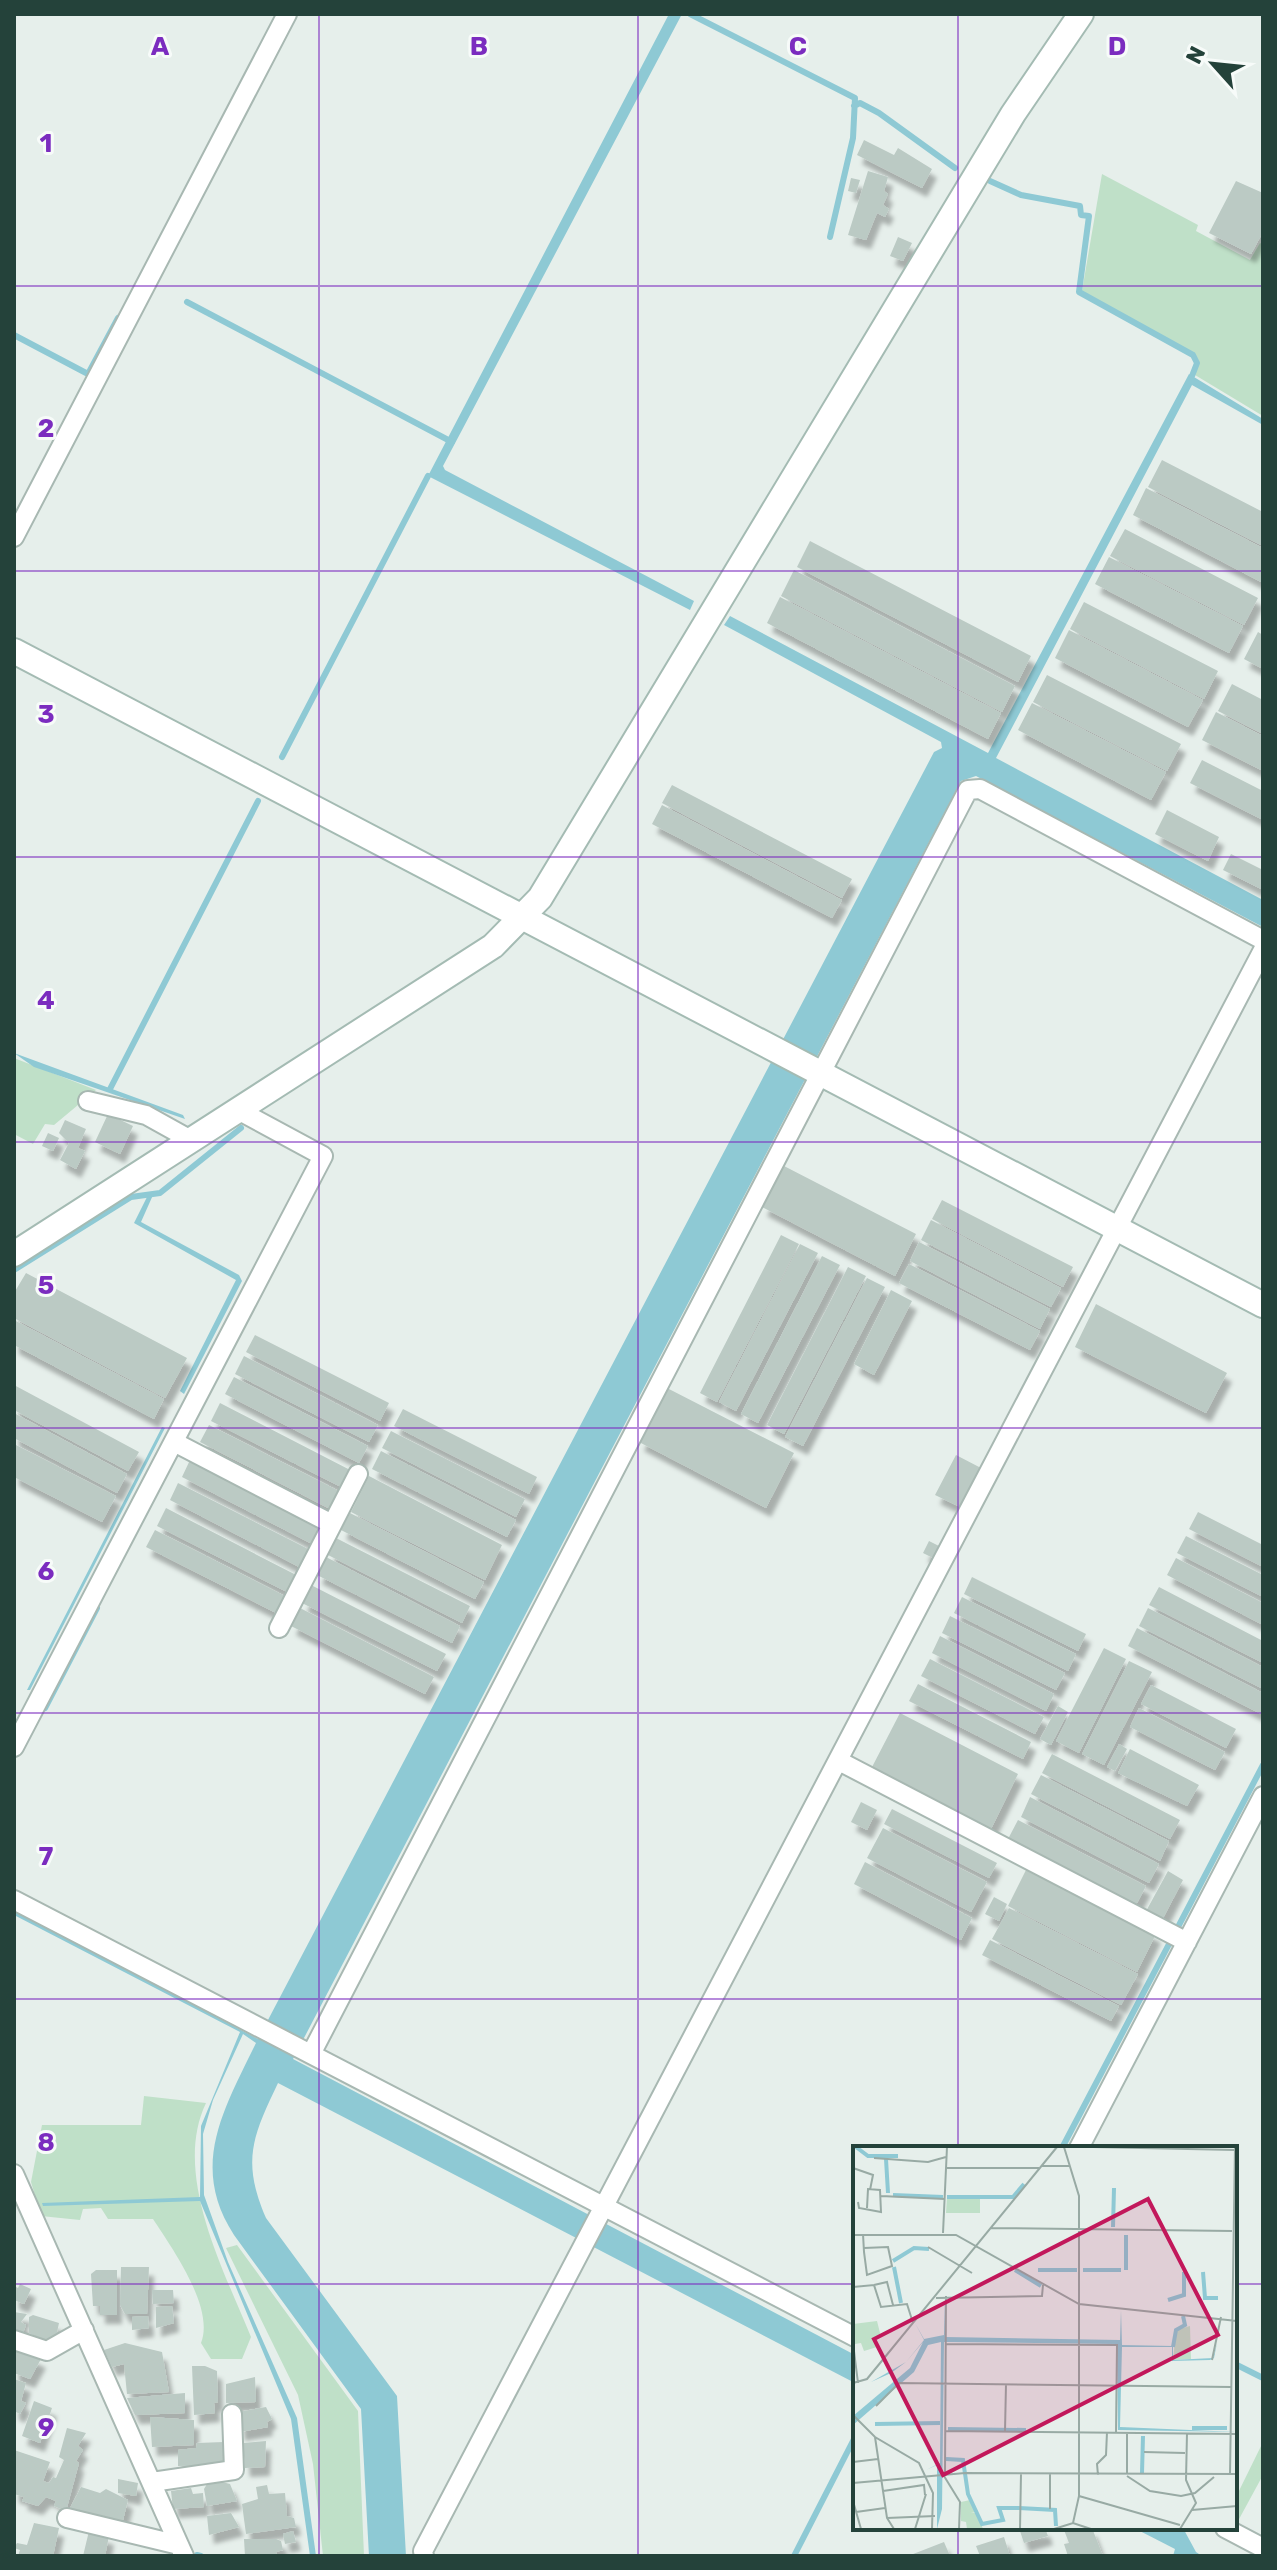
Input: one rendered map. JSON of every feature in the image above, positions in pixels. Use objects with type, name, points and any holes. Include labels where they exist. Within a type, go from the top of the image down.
[{"type":"street","points":[[14,537],[287,14]]},
{"type":"street","points":[[14,1254],[493,946],[522,917],[553,878],[1013,114],[1081,14]]},
{"type":"street","points":[[14,651],[1263,1305]]},
{"type":"street","points":[[311,2054],[817,1071],[972,788],[980,789],[1263,940]]},
{"type":"street","points":[[424,2556],[423,2551],[603,2206],[1263,950]]},
{"type":"street","points":[[88,1101],[146,1115],[191,1140]]},
{"type":"street","points":[[14,1747],[323,1156],[238,1110]]},
{"type":"street","points":[[174,1442],[332,1524]]},
{"type":"street","points":[[279,1628],[358,1474]]},
{"type":"street","points":[[839,1761],[1187,1942]]},
{"type":"street","points":[[1080,2146],[1263,1796]]},
{"type":"street","points":[[14,1900],[853,2336]]},
{"type":"street","points":[[14,2174],[23,2215],[84,2330],[182,2551]]},
{"type":"street","points":[[14,2340],[47,2351],[84,2330]]},
{"type":"street","points":[[152,2482],[234,2470],[232,2414]]},
{"type":"street","points":[[67,2518],[182,2551]]},
{"type":"street","points":[[1229,2530],[1263,2548]]},
{"type":"green space","points":[[1102,174],[1198,225],[1196,231],[1250,260],[1260,243],[1263,245],[1263,416],[1195,375],[1199,361],[1195,354],[1082,291]]},
{"type":"green space","points":[[14,1058],[96,1090],[54,1125],[45,1124],[33,1144],[14,1134]]},
{"type":"green space","points":[[144,2096],[206,2103],[197,2131],[195,2160],[198,2191],[216,2252],[251,2337],[242,2359],[211,2359],[201,2343],[204,2329],[197,2296],[153,2219],[108,2219],[101,2208],[83,2209],[80,2220],[41,2216],[31,2182],[42,2125],[141,2125]]},
{"type":"green space","points":[[237,2245],[358,2411],[364,2556],[323,2556],[313,2464],[298,2395],[226,2248]]},
{"type":"green space","points":[[1263,2442],[1263,2475],[1238,2521],[1237,2495]]},
{"type":"water","points":[[669,14],[682,14],[443,466],[445,470],[694,601],[690,610],[428,476]]},
{"type":"water","points":[[1189,374],[1263,419],[1263,425],[1192,385],[996,758],[1263,900],[1263,927],[976,776],[961,781],[293,2059],[853,2354],[853,2382],[278,2083],[262,2118],[253,2149],[252,2164],[258,2198],[266,2218],[397,2396],[406,2556],[369,2556],[361,2409],[234,2235],[221,2210],[214,2185],[216,2138],[233,2091],[256,2043],[243,2034],[213,2100],[203,2134],[204,2195],[228,2262],[297,2418],[316,2556],[310,2556],[291,2419],[200,2201],[43,2206],[42,2203],[200,2197],[201,2126],[240,2032],[14,1915],[14,1909],[258,2039],[934,752],[942,748],[941,742],[724,625],[730,616],[988,753]]},
{"type":"water","points":[[14,1053],[183,1115],[185,1119],[34,1067]]},
{"type":"water","points":[[148,1195],[153,1195],[141,1222],[239,1275],[242,1281],[184,1394],[180,1391],[236,1280],[134,1223]]},
{"type":"water","points":[[162,1427],[165,1428],[30,1690],[27,1690]]},
{"type":"water","points":[[1138,2530],[1184,2530],[1196,2552],[1202,2556],[1173,2556],[1175,2549]]},
{"type":"building","points":[[864,140],[894,155],[898,148],[932,169],[922,188],[857,155]]},
{"type":"building","points":[[868,171],[888,177],[884,191],[888,194],[883,205],[889,209],[885,217],[877,213],[866,240],[848,235]]},
{"type":"building","points":[[851,178],[860,180],[856,193],[848,191]]},
{"type":"building","points":[[1236,181],[1263,193],[1263,232],[1251,254],[1209,233]]},
{"type":"building","points":[[898,237],[912,243],[903,261],[890,256]]},
{"type":"building","points":[[1162,460],[1263,512],[1263,546],[1148,487]]},
{"type":"building","points":[[1146,488],[1263,548],[1263,583],[1133,515]]},
{"type":"building","points":[[1125,529],[1258,598],[1244,625],[1110,556]]},
{"type":"building","points":[[810,541],[1031,656],[1018,682],[797,567]]},
{"type":"building","points":[[1109,557],[1243,626],[1229,653],[1095,584]]},
{"type":"building","points":[[794,570],[1015,686],[1002,712],[781,596]]},
{"type":"building","points":[[780,597],[1001,713],[988,739],[767,623]]},
{"type":"building","points":[[1084,602],[1218,671],[1204,699],[1070,629]]},
{"type":"building","points":[[1069,630],[1203,700],[1188,727],[1055,658]]},
{"type":"building","points":[[1258,632],[1263,635],[1263,669],[1244,659]]},
{"type":"building","points":[[1047,675],[1181,744],[1167,771],[1033,702]]},
{"type":"building","points":[[1232,684],[1263,700],[1263,734],[1218,711]]},
{"type":"building","points":[[1032,703],[1166,772],[1151,800],[1018,730]]},
{"type":"building","points":[[1216,712],[1263,736],[1263,771],[1202,740]]},
{"type":"building","points":[[1202,760],[1263,791],[1263,820],[1190,783]]},
{"type":"building","points":[[672,785],[852,879],[842,898],[662,803]]},
{"type":"building","points":[[662,805],[842,900],[832,918],[652,824]]},
{"type":"building","points":[[1167,810],[1219,837],[1208,861],[1155,834]]},
{"type":"building","points":[[1231,854],[1263,870],[1263,890],[1223,870]]},
{"type":"building","points":[[108,1114],[133,1126],[120,1154],[95,1142]]},
{"type":"building","points":[[65,1120],[86,1129],[78,1148],[85,1151],[76,1169],[60,1160],[69,1143],[59,1133]]},
{"type":"building","points":[[48,1133],[59,1138],[53,1151],[42,1146]]},
{"type":"building","points":[[784,1166],[916,1234],[895,1276],[762,1207]]},
{"type":"building","points":[[942,1200],[1073,1267],[1063,1287],[932,1219]]},
{"type":"building","points":[[931,1220],[1061,1288],[1051,1307],[921,1240]]},
{"type":"building","points":[[781,1235],[799,1244],[717,1402],[700,1393]]},
{"type":"building","points":[[919,1242],[1050,1309],[1040,1329],[910,1261]]},
{"type":"building","points":[[800,1244],[818,1253],[736,1411],[719,1402]]},
{"type":"building","points":[[822,1256],[840,1265],[758,1423],[741,1414]]},
{"type":"building","points":[[909,1264],[1040,1331],[1030,1350],[899,1283]]},
{"type":"building","points":[[848,1267],[866,1276],[784,1434],[767,1425]]},
{"type":"building","points":[[26,1273],[187,1358],[165,1398],[14,1318],[14,1293]]},
{"type":"building","points":[[867,1278],[885,1287],[803,1446],[785,1437]]},
{"type":"building","points":[[891,1290],[912,1301],[874,1375],[854,1364]]},
{"type":"building","points":[[1096,1304],[1227,1373],[1206,1413],[1075,1347]]},
{"type":"building","points":[[14,1320],[164,1399],[154,1419],[14,1345]]},
{"type":"building","points":[[255,1335],[389,1403],[380,1421],[246,1352]]},
{"type":"building","points":[[244,1356],[378,1425],[369,1442],[235,1374]]},
{"type":"building","points":[[234,1377],[368,1446],[359,1463],[225,1394]]},
{"type":"building","points":[[14,1385],[139,1452],[128,1471],[14,1410]]},
{"type":"building","points":[[667,1388],[794,1453],[766,1508],[639,1442]]},
{"type":"building","points":[[220,1403],[354,1472],[345,1489],[211,1421]]},
{"type":"building","points":[[403,1409],[537,1477],[529,1494],[394,1426]]},
{"type":"building","points":[[14,1413],[127,1474],[117,1493],[14,1438]]},
{"type":"building","points":[[209,1425],[343,1493],[334,1511],[200,1442]]},
{"type":"building","points":[[391,1431],[525,1499],[516,1517],[382,1448]]},
{"type":"building","points":[[14,1444],[116,1496],[102,1522],[14,1477]]},
{"type":"building","points":[[381,1451],[516,1520],[507,1537],[372,1469]]},
{"type":"building","points":[[956,1455],[981,1468],[960,1507],[935,1495]]},
{"type":"building","points":[[190,1460],[325,1528],[316,1546],[182,1477]]},
{"type":"building","points":[[369,1476],[502,1545],[485,1580],[351,1512]]},
{"type":"building","points":[[178,1483],[312,1551],[303,1569],[170,1500]]},
{"type":"building","points":[[166,1508],[300,1577],[291,1594],[157,1526]]},
{"type":"building","points":[[1198,1512],[1263,1545],[1263,1567],[1189,1529]]},
{"type":"building","points":[[350,1513],[484,1582],[475,1599],[341,1530]]},
{"type":"building","points":[[155,1530],[289,1598],[280,1615],[146,1547]]},
{"type":"building","points":[[1186,1536],[1263,1575],[1263,1597],[1177,1553]]},
{"type":"building","points":[[336,1538],[470,1606],[462,1623],[328,1555]]},
{"type":"building","points":[[929,1541],[939,1546],[933,1558],[923,1553]]},
{"type":"building","points":[[326,1557],[460,1626],[452,1643],[317,1575]]},
{"type":"building","points":[[1176,1558],[1263,1603],[1263,1625],[1167,1575]]},
{"type":"building","points":[[972,1577],[1086,1634],[1078,1651],[964,1594]]},
{"type":"building","points":[[311,1585],[446,1654],[437,1671],[302,1603]]},
{"type":"building","points":[[1159,1587],[1263,1641],[1263,1663],[1149,1605]]},
{"type":"building","points":[[962,1597],[1076,1654],[1068,1671],[954,1613]]},
{"type":"building","points":[[300,1608],[434,1677],[425,1694],[291,1626]]},
{"type":"building","points":[[1148,1608],[1263,1667],[1263,1689],[1139,1626]]},
{"type":"building","points":[[950,1616],[1065,1673],[1056,1690],[942,1633]]},
{"type":"building","points":[[1137,1628],[1263,1693],[1263,1715],[1128,1646]]},
{"type":"building","points":[[940,1636],[1054,1694],[1046,1711],[932,1653]]},
{"type":"building","points":[[1104,1648],[1126,1659],[1079,1753],[1056,1741]]},
{"type":"building","points":[[930,1659],[1044,1717],[1035,1734],[921,1676]]},
{"type":"building","points":[[1129,1661],[1152,1672],[1104,1765],[1082,1754]]},
{"type":"building","points":[[918,1684],[1031,1742],[1023,1759],[909,1701]]},
{"type":"building","points":[[1151,1685],[1236,1729],[1226,1748],[1141,1704]]},
{"type":"building","points":[[1058,1706],[1068,1712],[1051,1745],[1040,1739]]},
{"type":"building","points":[[1139,1708],[1225,1752],[1215,1770],[1130,1727]]},
{"type":"building","points":[[900,1713],[1018,1774],[990,1831],[871,1769]]},
{"type":"building","points":[[1119,1744],[1127,1749],[1115,1771],[1107,1767]]},
{"type":"building","points":[[1130,1749],[1199,1785],[1187,1806],[1118,1773]]},
{"type":"building","points":[[1052,1754],[1180,1820],[1170,1839],[1042,1773]]},
{"type":"building","points":[[1041,1775],[1169,1841],[1160,1861],[1031,1794]]},
{"type":"building","points":[[1030,1797],[1159,1864],[1149,1883],[1021,1817]]},
{"type":"building","points":[[861,1802],[877,1810],[867,1830],[851,1822]]},
{"type":"building","points":[[892,1809],[997,1863],[989,1878],[884,1824]]},
{"type":"building","points":[[1018,1820],[1146,1886],[1136,1905],[1008,1839]]},
{"type":"building","points":[[883,1828],[987,1882],[971,1912],[867,1858]]},
{"type":"building","points":[[865,1862],[972,1918],[961,1940],[854,1884]]},
{"type":"building","points":[[1027,1868],[1156,1934],[1137,1972],[1008,1906]]},
{"type":"building","points":[[1168,1871],[1183,1880],[1161,1922],[1145,1913]]},
{"type":"building","points":[[994,1897],[1007,1904],[999,1921],[985,1914]]},
{"type":"building","points":[[1009,1908],[1138,1974],[1121,2005],[992,1939]]},
{"type":"building","points":[[990,1940],[1119,2006],[1111,2021],[982,1955]]},
{"type":"building","points":[[121,2267],[149,2267],[147,2314],[125,2314],[120,2305]]},
{"type":"building","points":[[96,2270],[117,2270],[117,2315],[100,2315],[100,2306],[93,2306],[91,2274]]},
{"type":"building","points":[[20,2284],[31,2289],[24,2304],[14,2300],[14,2286],[18,2288]]},
{"type":"building","points":[[152,2290],[173,2290],[174,2303],[153,2304]]},
{"type":"building","points":[[172,2306],[174,2323],[156,2328],[156,2307]]},
{"type":"building","points":[[14,2312],[27,2314],[21,2322],[26,2325],[23,2333],[14,2330]]},
{"type":"building","points":[[33,2315],[59,2323],[56,2337],[47,2342],[29,2333],[29,2317]]},
{"type":"building","points":[[148,2316],[149,2328],[132,2330],[132,2317]]},
{"type":"building","points":[[125,2343],[162,2352],[169,2392],[127,2394],[124,2364],[112,2367],[104,2350]]},
{"type":"building","points":[[14,2347],[41,2359],[30,2379],[14,2373]]},
{"type":"building","points":[[192,2366],[205,2366],[217,2371],[218,2402],[214,2403],[215,2413],[194,2415]]},
{"type":"building","points":[[255,2377],[256,2402],[226,2403],[226,2384]]},
{"type":"building","points":[[14,2379],[26,2383],[21,2401],[26,2403],[20,2414],[14,2411]]},
{"type":"building","points":[[185,2393],[185,2413],[135,2415],[127,2398]]},
{"type":"building","points":[[34,2401],[52,2408],[40,2443],[22,2436]]},
{"type":"building","points":[[266,2407],[272,2419],[267,2422],[268,2427],[240,2432],[238,2412]]},
{"type":"building","points":[[150,2417],[194,2420],[194,2445],[152,2447]]},
{"type":"building","points":[[67,2428],[86,2433],[78,2446],[83,2450],[76,2461],[79,2463],[66,2511],[54,2506],[56,2501],[46,2497],[38,2506],[22,2501],[24,2497],[14,2494],[14,2450],[50,2462],[43,2481],[49,2483],[53,2477],[56,2478],[64,2460],[59,2457]]},
{"type":"building","points":[[266,2441],[265,2467],[245,2468],[243,2443]]},
{"type":"building","points":[[224,2442],[225,2460],[213,2465],[178,2466],[178,2450],[196,2448],[197,2443]]},
{"type":"building","points":[[118,2479],[138,2483],[136,2496],[118,2493]]},
{"type":"building","points":[[207,2484],[230,2484],[237,2501],[207,2506],[204,2489]]},
{"type":"building","points":[[267,2485],[269,2494],[285,2493],[287,2516],[294,2518],[296,2527],[246,2534],[242,2504],[258,2499],[256,2487]]},
{"type":"building","points":[[81,2487],[100,2493],[106,2489],[128,2500],[123,2520],[69,2510]]},
{"type":"building","points":[[191,2488],[193,2494],[203,2493],[204,2507],[173,2509],[171,2491]]},
{"type":"building","points":[[231,2513],[239,2527],[209,2535],[207,2516]]},
{"type":"building","points":[[34,2523],[59,2528],[53,2556],[18,2556],[20,2550],[14,2548],[17,2543],[27,2545]]},
{"type":"building","points":[[1020,2530],[1046,2530],[1048,2536],[1024,2543]]},
{"type":"building","points":[[1064,2530],[1093,2530],[1103,2556],[1068,2556],[1064,2544],[1069,2543]]},
{"type":"building","points":[[89,2531],[109,2536],[105,2556],[83,2556]]},
{"type":"building","points":[[293,2531],[296,2542],[285,2544],[283,2534]]},
{"type":"building","points":[[1004,2537],[1010,2556],[980,2556],[976,2546]]},
{"type":"building","points":[[244,2539],[276,2539],[281,2541],[283,2550],[276,2552],[277,2556],[245,2556]]},
{"type":"building","points":[[944,2542],[950,2556],[908,2556]]},
{"type":"waterway","points":[[690,14],[855,98],[853,138],[830,237]]},
{"type":"waterway","points":[[854,106],[860,103],[879,113],[955,168]]},
{"type":"waterway","points":[[990,181],[1021,195],[1080,206],[1081,215],[1089,216],[1079,292],[1193,355],[1197,363],[1192,376]]},
{"type":"waterway","points":[[187,302],[452,442]]},
{"type":"waterway","points":[[14,335],[88,374],[118,318]]},
{"type":"waterway","points":[[282,757],[428,476]]},
{"type":"waterway","points":[[110,1089],[258,801]]},
{"type":"waterway","points":[[14,1270],[131,1197],[160,1193],[241,1128]]},
{"type":"waterway","points":[[45,1708],[97,1608]]},
{"type":"waterway","points":[[1063,2146],[1263,1765]]},
{"type":"waterway","points":[[1237,2365],[1263,2378]]},
{"type":"waterway","points":[[794,2556],[853,2441]]},
{"type":"waterway","points":[[197,2555],[201,2556]]}]
